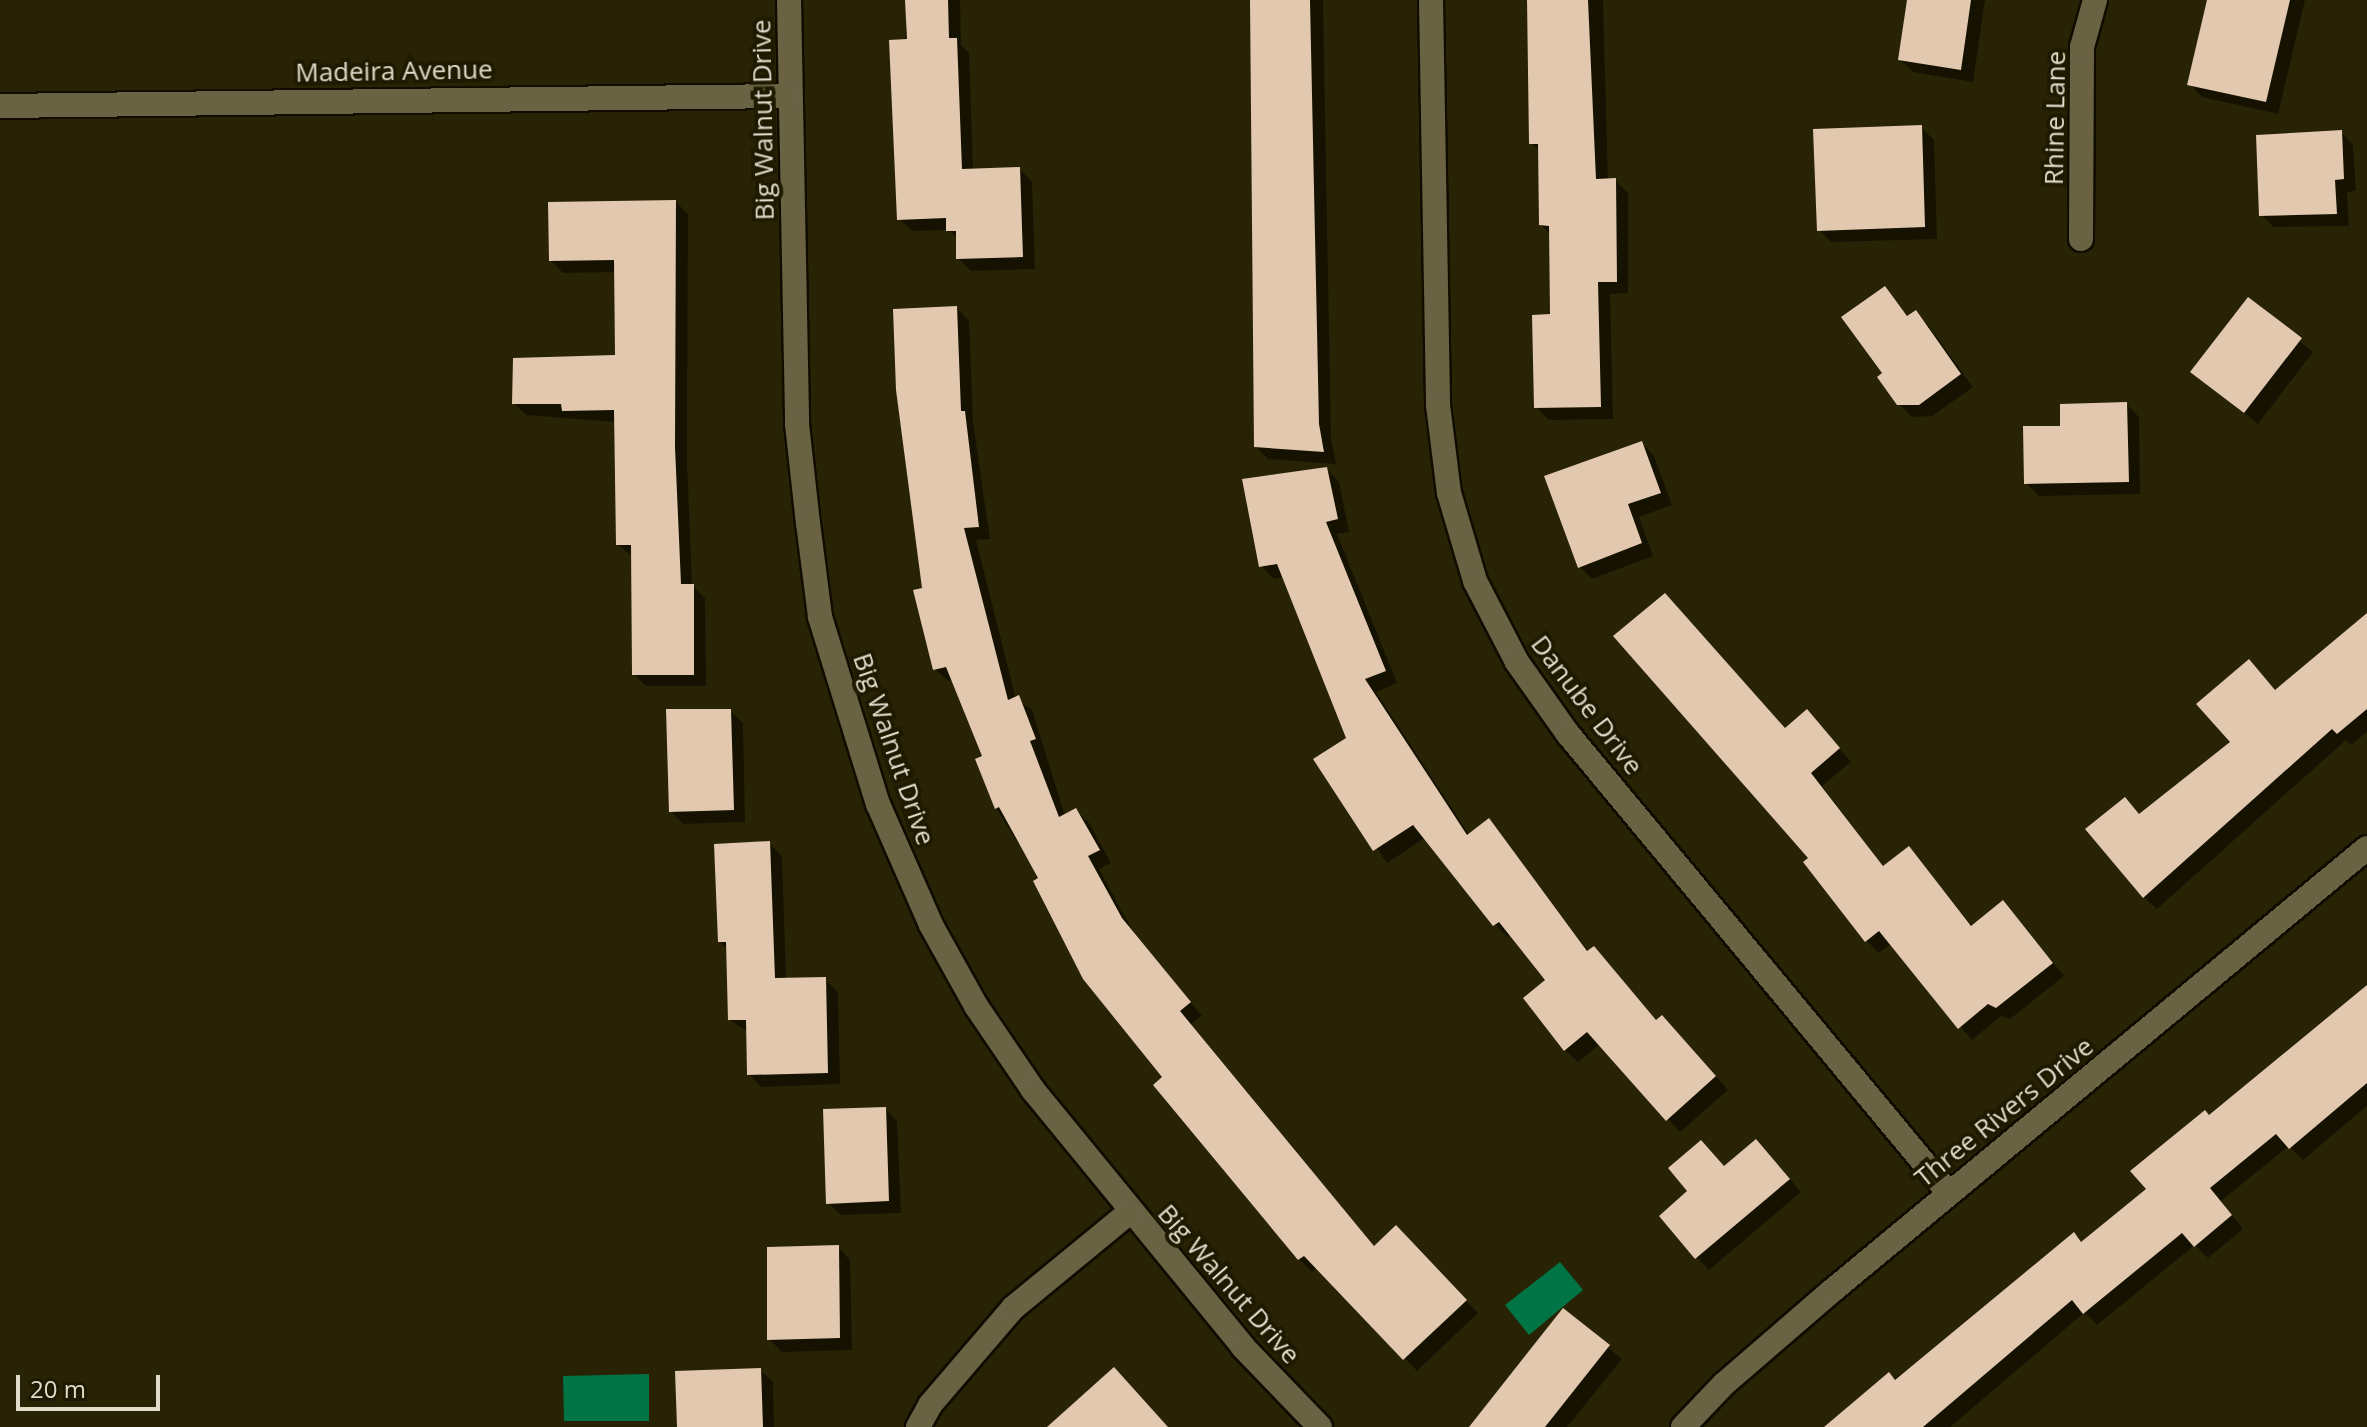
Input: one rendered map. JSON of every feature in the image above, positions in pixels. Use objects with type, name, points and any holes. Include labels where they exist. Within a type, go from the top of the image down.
[{"type":"street","name":"Big Walnut Drive","points":[[789,0],[797,424],[820,617],[878,804],[931,925],[976,1006],[1033,1090],[1243,1347],[1320,1427]]},
{"type":"street","name":"Danube Drive","points":[[1431,0],[1438,405],[1449,493],[1475,581],[1517,662],[1568,734],[1949,1193]]},
{"type":"street","name":"Rhine Lane","points":[[2081,239],[2082,47],[2095,0]]},
{"type":"street","name":"Madeira Avenue","points":[[0,106],[789,96]]},
{"type":"street","name":"Three Rivers Drive","points":[[1683,1427],[1724,1384],[1949,1193],[2367,848]]},
{"type":"street","points":[[918,1427],[930,1405],[1013,1308],[1130,1212]]},
{"type":"shaded area","points":[[1560,1262],[1583,1290],[1529,1335],[1505,1305]]},
{"type":"shaded area","points":[[649,1374],[649,1421],[564,1421],[563,1376]]},
{"type":"building","points":[[905,0],[948,0],[949,38],[957,38],[962,169],[1020,167],[1023,257],[956,259],[956,231],[946,231],[946,218],[897,220],[889,40],[907,39]]},
{"type":"building","points":[[1250,0],[1310,0],[1319,424],[1324,452],[1254,447]]},
{"type":"building","points":[[1527,0],[1588,0],[1596,179],[1616,178],[1617,282],[1598,282],[1601,407],[1534,408],[1532,315],[1550,314],[1549,226],[1539,225],[1538,144],[1529,144]]},
{"type":"building","points":[[1907,0],[1971,0],[1961,70],[1898,60]]},
{"type":"building","points":[[2207,0],[2290,0],[2266,102],[2187,85]]},
{"type":"building","points":[[1922,125],[1925,227],[1817,231],[1813,129]]},
{"type":"building","points":[[2342,130],[2344,179],[2335,180],[2337,214],[2259,216],[2256,135]]},
{"type":"building","points":[[676,200],[675,447],[681,584],[694,584],[694,675],[632,675],[631,545],[616,545],[614,410],[562,411],[561,404],[512,404],[513,358],[615,355],[614,260],[549,261],[548,202]]},
{"type":"building","points":[[1885,286],[1907,316],[1916,310],[1961,374],[1919,405],[1897,405],[1877,377],[1882,373],[1841,317]]},
{"type":"building","points":[[2248,297],[2302,338],[2244,413],[2190,372]]},
{"type":"building","points":[[957,306],[961,411],[965,411],[979,527],[964,528],[1008,700],[1019,695],[1036,739],[1030,741],[1059,817],[1076,808],[1100,850],[1088,856],[1122,918],[1191,1002],[1180,1011],[1374,1246],[1396,1225],[1467,1300],[1403,1360],[1304,1256],[1298,1260],[1153,1085],[1162,1077],[1083,979],[1033,881],[1038,878],[999,807],[995,809],[975,759],[982,756],[946,667],[933,670],[913,590],[922,588],[896,390],[893,309]]},
{"type":"building","points":[[2127,402],[2129,482],[2024,484],[2023,426],[2060,426],[2060,404]]},
{"type":"building","points":[[1642,441],[1661,493],[1628,504],[1642,543],[1578,568],[1544,476]]},
{"type":"building","points":[[1327,467],[1338,519],[1326,522],[1386,671],[1365,679],[1467,835],[1489,818],[1587,951],[1594,946],[1656,1020],[1662,1015],[1716,1076],[1666,1121],[1587,1032],[1564,1051],[1523,998],[1545,980],[1499,922],[1493,926],[1413,825],[1373,851],[1313,759],[1346,738],[1277,564],[1259,567],[1242,479]]},
{"type":"building","points":[[1665,593],[1785,728],[1807,709],[1840,748],[1811,773],[1883,866],[1909,846],[1971,926],[2003,900],[2053,963],[1996,1008],[1988,1004],[1958,1029],[1879,931],[1865,942],[1803,862],[1808,858],[1613,636]]},
{"type":"building","points":[[2367,613],[2367,709],[2337,734],[2332,729],[2143,898],[2085,829],[2125,797],[2139,814],[2230,742],[2196,704],[2249,659],[2275,690]]},
{"type":"building","points":[[666,709],[731,709],[734,810],[669,812]]},
{"type":"building","points":[[770,841],[775,978],[826,977],[828,1073],[747,1075],[746,1020],[728,1020],[726,942],[718,942],[714,844]]},
{"type":"building","points":[[2367,985],[2367,1083],[2289,1149],[2276,1134],[2210,1188],[2232,1215],[2194,1247],[2182,1233],[2083,1314],[2072,1300],[1923,1427],[1824,1427],[1889,1372],[1895,1380],[2074,1232],[2081,1242],[2146,1189],[2130,1171],[2205,1110],[2209,1115]]},
{"type":"building","points":[[886,1107],[889,1201],[826,1204],[823,1109]]},
{"type":"building","points":[[1756,1139],[1790,1179],[1695,1259],[1659,1216],[1687,1191],[1668,1168],[1701,1140],[1724,1166]]},
{"type":"building","points":[[839,1245],[840,1338],[767,1340],[767,1247]]},
{"type":"building","points":[[1563,1308],[1610,1345],[1545,1427],[1469,1427]]},
{"type":"building","points":[[1114,1367],[1168,1427],[1047,1427]]},
{"type":"building","points":[[761,1368],[763,1427],[677,1427],[675,1371]]}]
